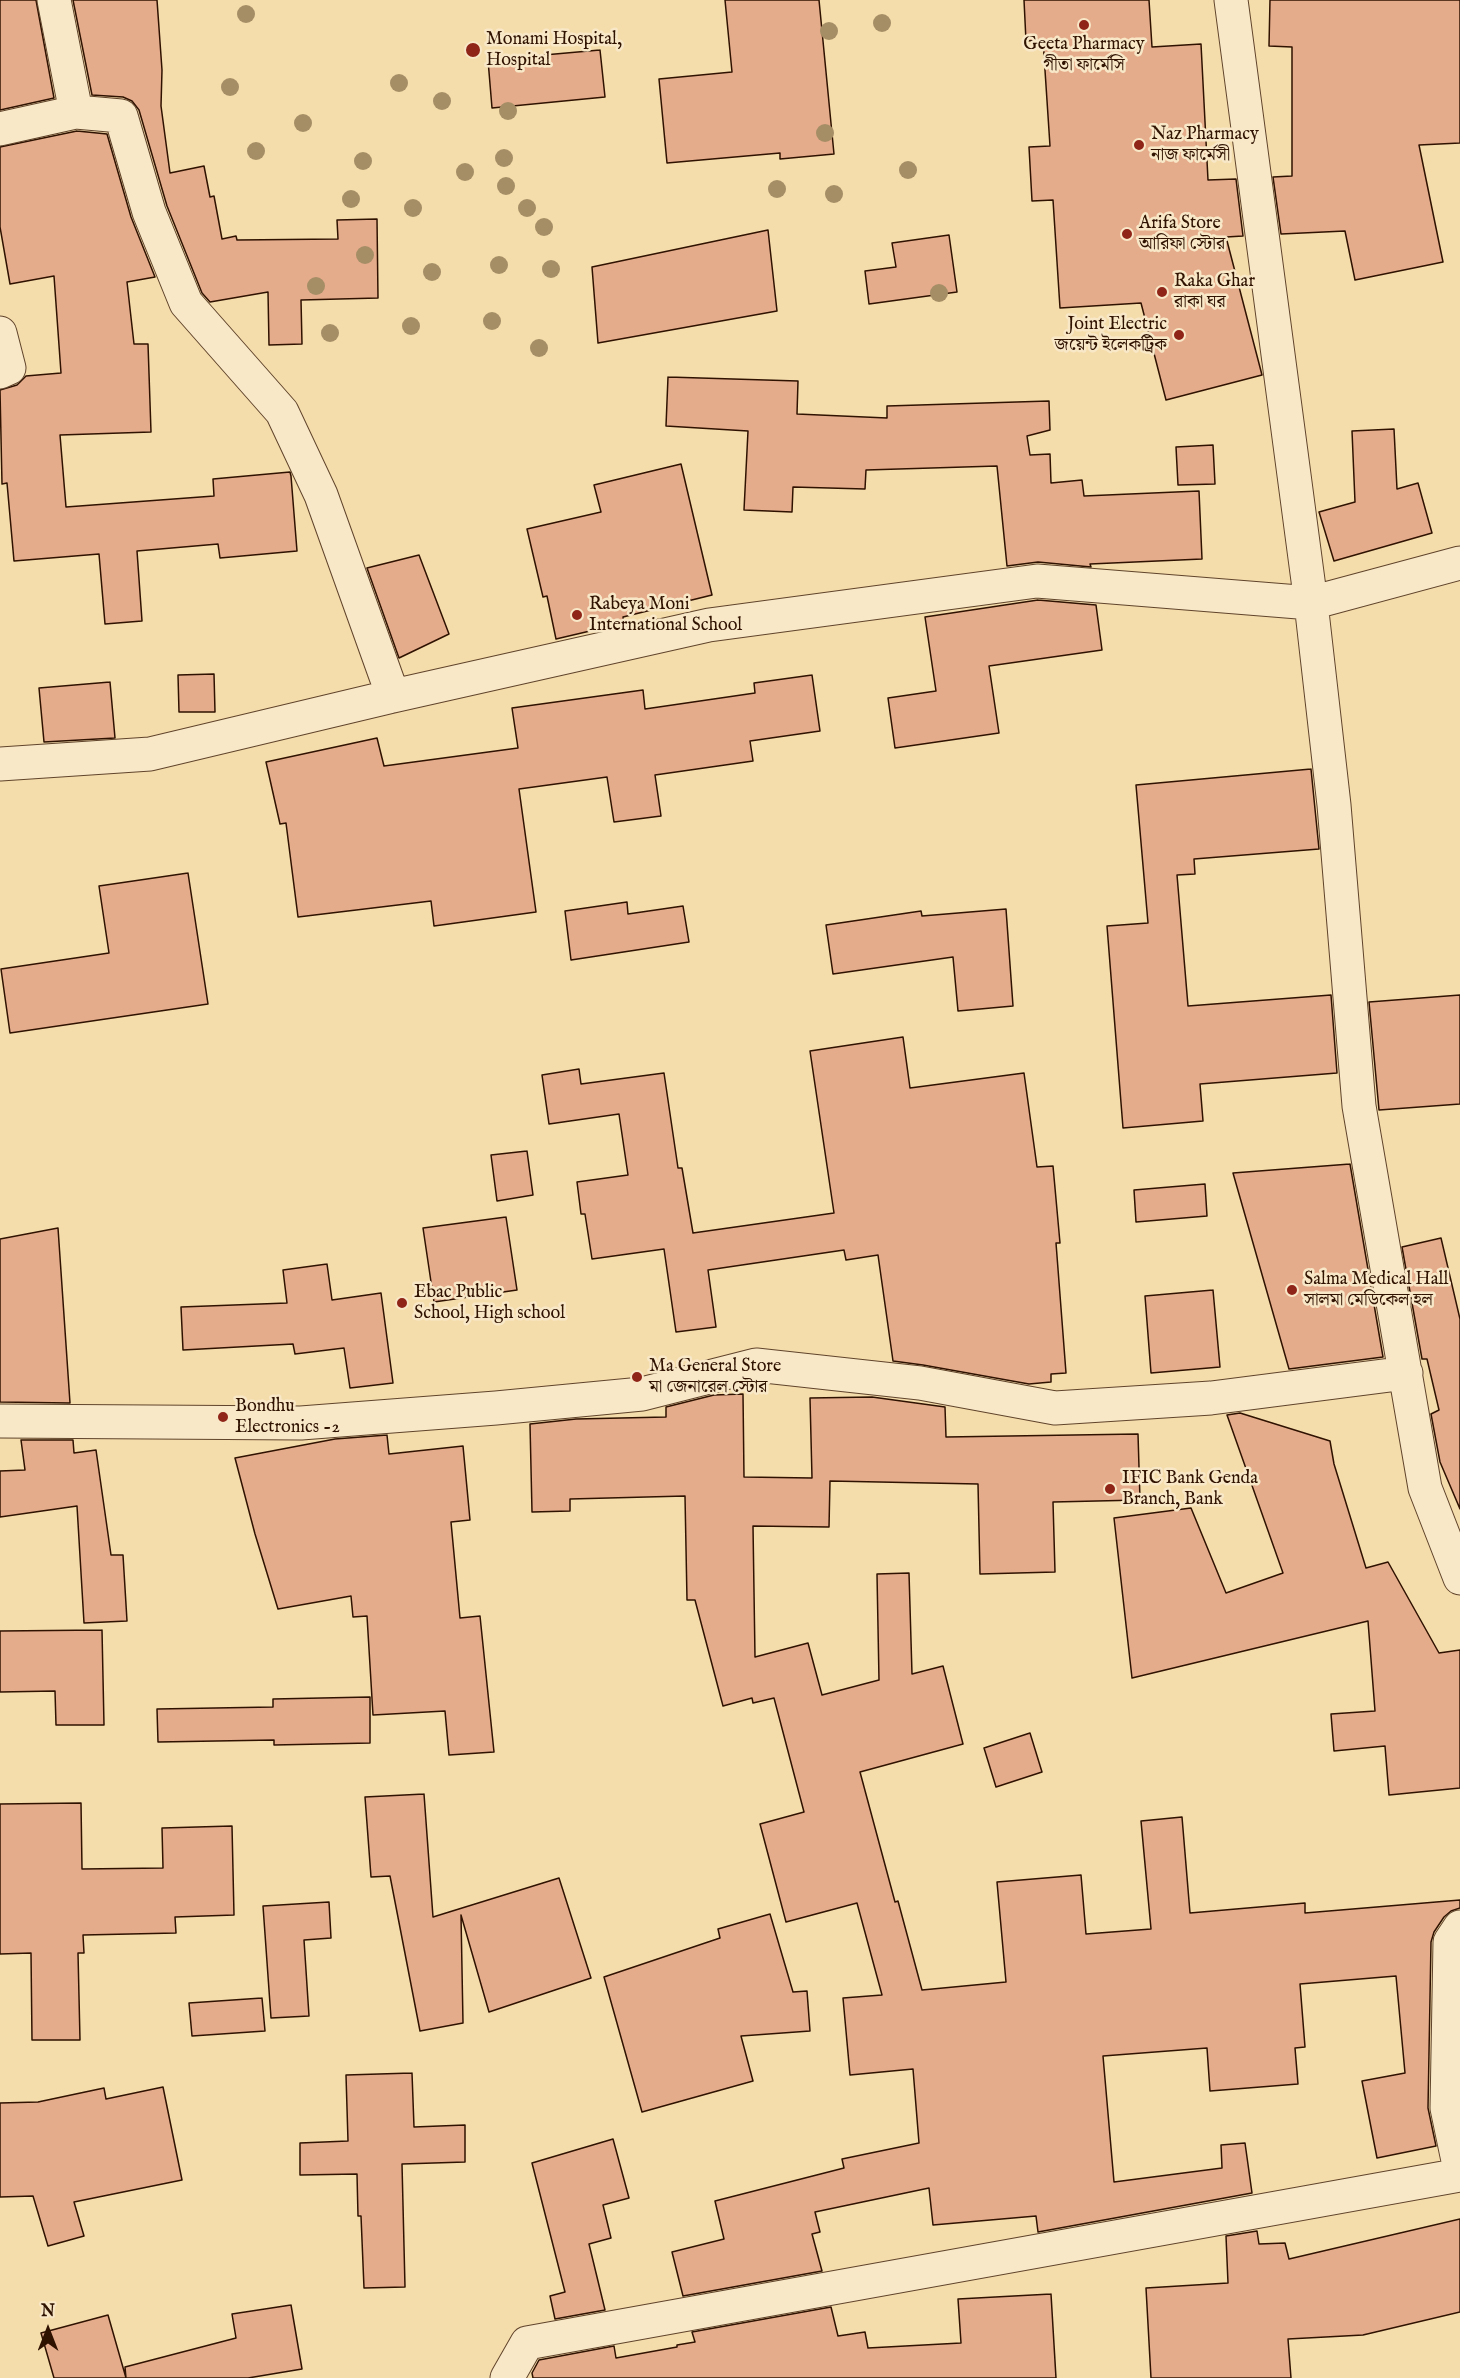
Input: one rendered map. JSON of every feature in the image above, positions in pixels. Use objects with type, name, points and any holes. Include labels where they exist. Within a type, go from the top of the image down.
[{"type":"street","points":[[54,0],[76,112]]},
{"type":"street","points":[[1231,0],[1311,603],[1334,805],[1359,1106],[1425,1488],[1460,1578]]},
{"type":"street","points":[[0,129],[76,112],[121,116],[149,212],[186,303],[282,412],[321,495],[393,696]]},
{"type":"street","points":[[0,333],[9,368],[0,372]]},
{"type":"street","points":[[0,764],[150,754],[393,696],[709,626],[1037,581],[1311,603],[1460,563]]},
{"type":"street","points":[[0,1421],[302,1423],[642,1394],[756,1365],[920,1383],[1054,1408],[1211,1398],[1406,1373]]},
{"type":"street","points":[[507,2378],[527,2343],[1460,2172],[1447,2108],[1450,1942],[1460,1927]]},
{"type":"building","points":[[0,0],[36,0],[54,98],[0,110]]},
{"type":"building","points":[[73,0],[157,0],[162,70],[161,106],[170,173],[204,166],[210,197],[214,196],[222,239],[236,236],[237,240],[338,239],[337,220],[377,219],[378,298],[301,300],[302,344],[269,345],[268,292],[210,302],[202,293],[167,206],[139,110],[132,101],[123,97],[92,95]]},
{"type":"building","points":[[725,0],[819,0],[834,154],[780,159],[780,153],[667,163],[659,79],[732,72]]},
{"type":"building","points":[[1024,0],[1149,0],[1152,47],[1201,44],[1208,180],[1236,179],[1243,236],[1226,237],[1262,375],[1166,400],[1141,303],[1060,308],[1053,200],[1032,201],[1029,147],[1050,146],[1043,40],[1026,41]]},
{"type":"building","points":[[1270,0],[1460,0],[1460,143],[1419,145],[1443,262],[1355,280],[1345,231],[1281,234],[1273,177],[1292,176],[1292,47],[1269,46]]},
{"type":"building","points":[[600,50],[605,97],[492,108],[488,60]]},
{"type":"building","points":[[77,131],[107,134],[131,217],[155,277],[127,282],[134,344],[148,344],[151,432],[60,435],[66,507],[214,496],[213,479],[290,472],[291,476],[297,551],[220,558],[218,544],[137,551],[142,621],[105,624],[99,554],[14,561],[7,483],[2,484],[0,390],[17,385],[26,376],[61,373],[54,276],[10,284],[0,227],[0,147]]},
{"type":"building","points":[[768,230],[777,311],[598,343],[592,267]]},
{"type":"building","points":[[949,235],[957,292],[869,304],[865,271],[896,267],[892,243]]},
{"type":"building","points":[[668,377],[798,381],[797,414],[887,418],[887,406],[1049,401],[1050,430],[1027,436],[1030,455],[1050,454],[1051,483],[1082,480],[1084,496],[1199,491],[1202,559],[1090,564],[1091,567],[1038,562],[1007,566],[997,466],[866,470],[865,489],[793,487],[792,512],[744,510],[748,431],[666,426]]},
{"type":"building","points":[[1394,429],[1397,489],[1418,483],[1432,533],[1334,561],[1319,512],[1355,502],[1352,431]]},
{"type":"building","points":[[1213,445],[1215,484],[1178,485],[1176,447]]},
{"type":"building","points":[[681,464],[712,595],[623,617],[624,623],[556,639],[547,596],[543,597],[527,529],[601,512],[594,485]]},
{"type":"building","points":[[419,555],[449,634],[399,658],[367,568]]},
{"type":"building","points":[[1038,600],[1096,605],[1102,650],[989,666],[999,733],[895,748],[888,698],[936,691],[925,617]]},
{"type":"building","points":[[214,674],[215,712],[179,712],[178,675]]},
{"type":"building","points":[[812,675],[820,731],[750,741],[753,761],[655,775],[661,816],[614,822],[607,777],[519,789],[536,912],[434,926],[431,901],[298,917],[286,823],[280,824],[266,762],[377,738],[384,766],[518,748],[512,708],[643,690],[645,709],[755,693],[754,683]]},
{"type":"building","points":[[110,682],[115,738],[44,742],[39,688]]},
{"type":"building","points":[[1311,769],[1319,849],[1194,859],[1195,874],[1177,875],[1188,1006],[1331,995],[1337,1073],[1200,1084],[1203,1121],[1123,1128],[1107,926],[1148,923],[1136,785]]},
{"type":"building","points":[[188,873],[208,1004],[10,1033],[1,969],[109,953],[99,886]]},
{"type":"building","points":[[627,902],[628,914],[683,906],[689,942],[571,960],[565,911]]},
{"type":"building","points":[[1006,909],[1013,1006],[958,1011],[953,957],[833,974],[826,925],[921,911],[922,916]]},
{"type":"building","points":[[1460,995],[1460,1104],[1379,1110],[1369,1002]]},
{"type":"building","points":[[903,1037],[910,1088],[1024,1073],[1037,1167],[1053,1166],[1060,1243],[1056,1243],[1066,1373],[1051,1374],[1051,1382],[1029,1384],[893,1361],[878,1255],[846,1260],[844,1250],[708,1270],[716,1327],[676,1332],[664,1249],[592,1259],[585,1214],[581,1214],[577,1182],[628,1175],[619,1114],[549,1124],[542,1075],[579,1069],[581,1084],[664,1073],[678,1168],[682,1168],[693,1233],[834,1213],[810,1051]]},
{"type":"building","points":[[527,1151],[533,1195],[497,1201],[491,1155]]},
{"type":"building","points":[[1350,1164],[1383,1357],[1289,1369],[1233,1173]]},
{"type":"building","points":[[1205,1184],[1207,1216],[1136,1222],[1134,1190]]},
{"type":"building","points":[[506,1217],[517,1290],[434,1302],[423,1228]]},
{"type":"building","points":[[58,1228],[70,1403],[0,1402],[0,1239]]},
{"type":"building","points":[[1441,1238],[1460,1319],[1460,1509],[1440,1462],[1431,1414],[1439,1410],[1427,1359],[1422,1359],[1402,1247]]},
{"type":"building","points":[[327,1264],[332,1300],[381,1293],[393,1383],[350,1388],[344,1348],[295,1354],[293,1344],[183,1350],[181,1307],[287,1303],[283,1270]]},
{"type":"building","points":[[1213,1290],[1220,1367],[1151,1373],[1145,1296]]},
{"type":"building","points":[[743,1394],[744,1477],[812,1478],[810,1398],[872,1397],[945,1407],[946,1437],[1138,1434],[1140,1500],[1053,1502],[1055,1572],[980,1574],[978,1484],[830,1481],[829,1527],[753,1526],[755,1657],[808,1643],[822,1695],[879,1680],[877,1574],[909,1573],[912,1674],[943,1666],[963,1744],[860,1772],[895,1902],[898,1901],[922,1990],[1006,1982],[997,1882],[1081,1875],[1086,1934],[1151,1929],[1141,1821],[1182,1817],[1190,1913],[1305,1903],[1305,1913],[1460,1900],[1460,1908],[1444,1917],[1434,1932],[1431,1942],[1428,2108],[1436,2146],[1377,2158],[1362,2081],[1405,2073],[1396,1976],[1300,1984],[1305,2047],[1295,2048],[1298,2084],[1210,2091],[1207,2048],[1103,2056],[1114,2182],[1222,2168],[1221,2145],[1245,2143],[1252,2193],[1038,2232],[1036,2216],[933,2225],[929,2188],[815,2212],[820,2232],[812,2234],[822,2271],[683,2296],[672,2252],[724,2239],[715,2201],[844,2168],[842,2159],[919,2143],[913,2069],[850,2075],[843,1998],[882,1995],[857,1903],[786,1922],[760,1824],[804,1812],[774,1698],[753,1703],[752,1698],[723,1706],[695,1600],[687,1600],[685,1496],[570,1499],[570,1511],[532,1512],[530,1424],[576,1419],[666,1417],[666,1407],[714,1395]]},
{"type":"building","points":[[1240,1413],[1330,1441],[1334,1464],[1366,1568],[1388,1562],[1439,1653],[1460,1650],[1460,1788],[1389,1795],[1385,1746],[1334,1751],[1331,1714],[1375,1711],[1368,1621],[1132,1678],[1114,1518],[1191,1508],[1226,1593],[1283,1573],[1227,1415]]},
{"type":"building","points":[[387,1435],[389,1454],[463,1446],[470,1520],[451,1522],[460,1618],[480,1616],[494,1752],[449,1755],[445,1711],[373,1715],[367,1616],[353,1617],[351,1596],[278,1609],[235,1458],[335,1439]]},
{"type":"building","points":[[21,1440],[73,1440],[74,1453],[96,1450],[111,1555],[123,1555],[127,1621],[84,1623],[77,1506],[0,1517],[0,1471],[25,1470]]},
{"type":"building","points":[[102,1630],[104,1725],[56,1725],[55,1691],[0,1692],[0,1631]]},
{"type":"building","points":[[370,1697],[370,1743],[274,1745],[274,1740],[158,1742],[157,1709],[273,1707],[273,1699]]},
{"type":"building","points":[[1030,1733],[1042,1772],[996,1787],[984,1748]]},
{"type":"building","points":[[424,1794],[433,1917],[559,1878],[591,1978],[489,2012],[461,1915],[463,2023],[420,2031],[390,1876],[371,1877],[365,1797]]},
{"type":"building","points":[[81,1803],[82,1869],[163,1868],[162,1828],[232,1826],[234,1915],[175,1917],[176,1933],[83,1935],[84,1953],[78,1953],[80,2040],[32,2040],[31,1953],[0,1954],[0,1804]]},
{"type":"building","points":[[329,1902],[331,1938],[304,1940],[309,2016],[271,2018],[263,1906]]},
{"type":"building","points":[[770,1914],[793,1992],[807,1991],[810,2031],[741,2036],[753,2081],[642,2112],[604,1977],[720,1938],[718,1929]]},
{"type":"building","points":[[262,1998],[265,2031],[192,2036],[189,2003]]},
{"type":"building","points":[[412,2073],[414,2127],[465,2125],[465,2162],[402,2164],[405,2287],[364,2288],[357,2174],[300,2175],[300,2143],[348,2141],[346,2075]]},
{"type":"building","points":[[163,2087],[182,2180],[74,2202],[84,2236],[48,2246],[33,2196],[0,2197],[0,2103],[38,2102],[104,2088],[106,2099]]},
{"type":"building","points":[[613,2139],[629,2198],[603,2205],[611,2238],[589,2244],[605,2310],[555,2319],[550,2296],[565,2292],[532,2163]]},
{"type":"building","points":[[1460,2219],[1460,2312],[1363,2335],[1288,2339],[1291,2378],[1151,2378],[1146,2288],[1228,2283],[1226,2236],[1257,2231],[1259,2244],[1285,2243],[1289,2259]]},
{"type":"building","points":[[1051,2294],[1056,2378],[533,2378],[532,2373],[539,2360],[614,2346],[616,2358],[677,2347],[677,2345],[695,2342],[692,2332],[831,2307],[838,2336],[865,2332],[868,2348],[961,2343],[958,2299]]},
{"type":"building","points":[[291,2305],[302,2369],[248,2378],[126,2378],[125,2367],[236,2338],[232,2314]]},
{"type":"building","points":[[108,2315],[126,2378],[54,2378],[41,2333]]},
{"type":"place","name":"Geeta Pharmacy গীতা ফার্মেসি","points":[[1084,25]]},
{"type":"place","name":"Monami Hospital, Hospital","points":[[473,50]]},
{"type":"place","name":"Naz Pharmacy নাজ ফার্মেসী","points":[[1139,145]]},
{"type":"place","name":"Arifa Store আরিফা স্টোর","points":[[1127,234]]},
{"type":"place","name":"Raka Ghar রাকা ঘর","points":[[1162,292]]},
{"type":"place","name":"Joint Electric জয়েন্ট ইলেকট্রিক","points":[[1179,335]]},
{"type":"place","name":"Rabeya Moni International School","points":[[577,615]]},
{"type":"place","name":"Salma Medical Hall সালমা মেডিকেল হল","points":[[1292,1290]]},
{"type":"place","name":"Ebac Public School, High school","points":[[402,1303]]},
{"type":"place","name":"Ma General Store মা জেনারেল স্টোর","points":[[637,1377]]},
{"type":"place","name":"Bondhu Electronics -2","points":[[223,1417]]},
{"type":"place","name":"IFIC Bank Genda Branch, Bank","points":[[1110,1489]]}]
